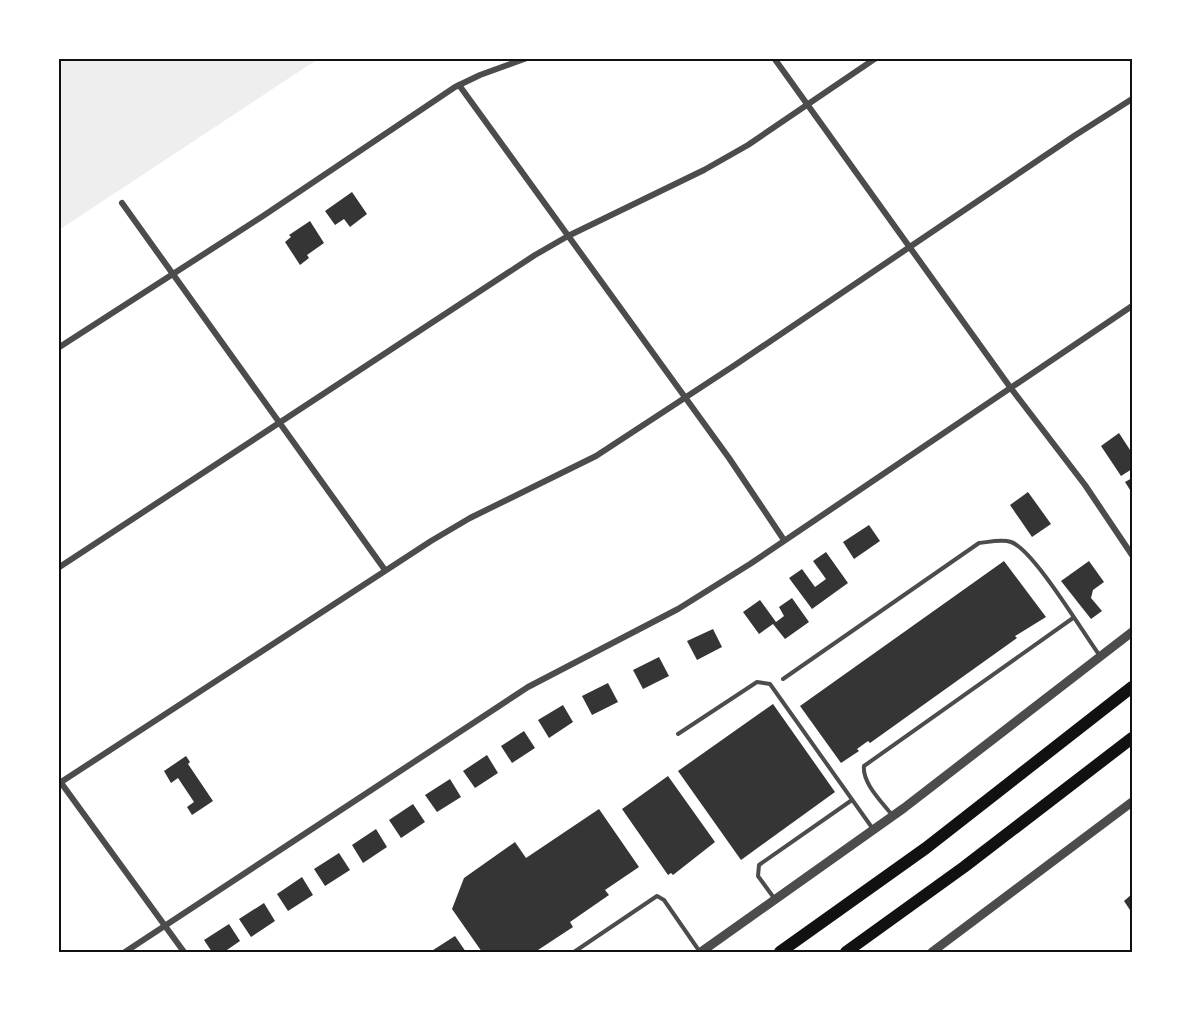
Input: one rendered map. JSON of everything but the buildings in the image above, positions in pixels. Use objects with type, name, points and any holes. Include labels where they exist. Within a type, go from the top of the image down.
[{"type":"main road","points":[[780,952],[926,848],[1132,687]]},
{"type":"main road","points":[[846,952],[964,867],[1132,738]]},
{"type":"street","points":[[58,348],[263,216],[459,85],[527,58]]},
{"type":"street","points":[[774,58],[1010,387],[1085,485],[1132,555]]},
{"type":"street","points":[[58,568],[568,236],[704,170],[748,145],[805,104],[876,58]]},
{"type":"street","points":[[459,85],[686,398],[784,540]]},
{"type":"street","points":[[184,952],[59,782],[385,570],[470,518],[596,456],[1132,99]]},
{"type":"street","points":[[122,203],[174,272],[385,570]]},
{"type":"street","points":[[125,952],[528,687],[678,609],[1132,306]]},
{"type":"street","points":[[701,952],[874,830],[1132,632]]},
{"type":"street","points":[[937,951],[1132,802]]},
{"type":"lane","points":[[783,679],[979,543],[1011,542],[1029,554],[1101,657]]},
{"type":"lane","points":[[892,816],[868,782],[863,772],[864,766],[1073,618]]},
{"type":"lane","points":[[678,734],[757,682],[770,684],[874,830]]},
{"type":"lane","points":[[776,900],[758,876],[759,865],[852,800]]},
{"type":"lane","points":[[573,952],[657,896],[664,900],[701,952]]},
{"type":"shaded area","points":[[59,58],[318,58],[318,59],[59,230]]}]
